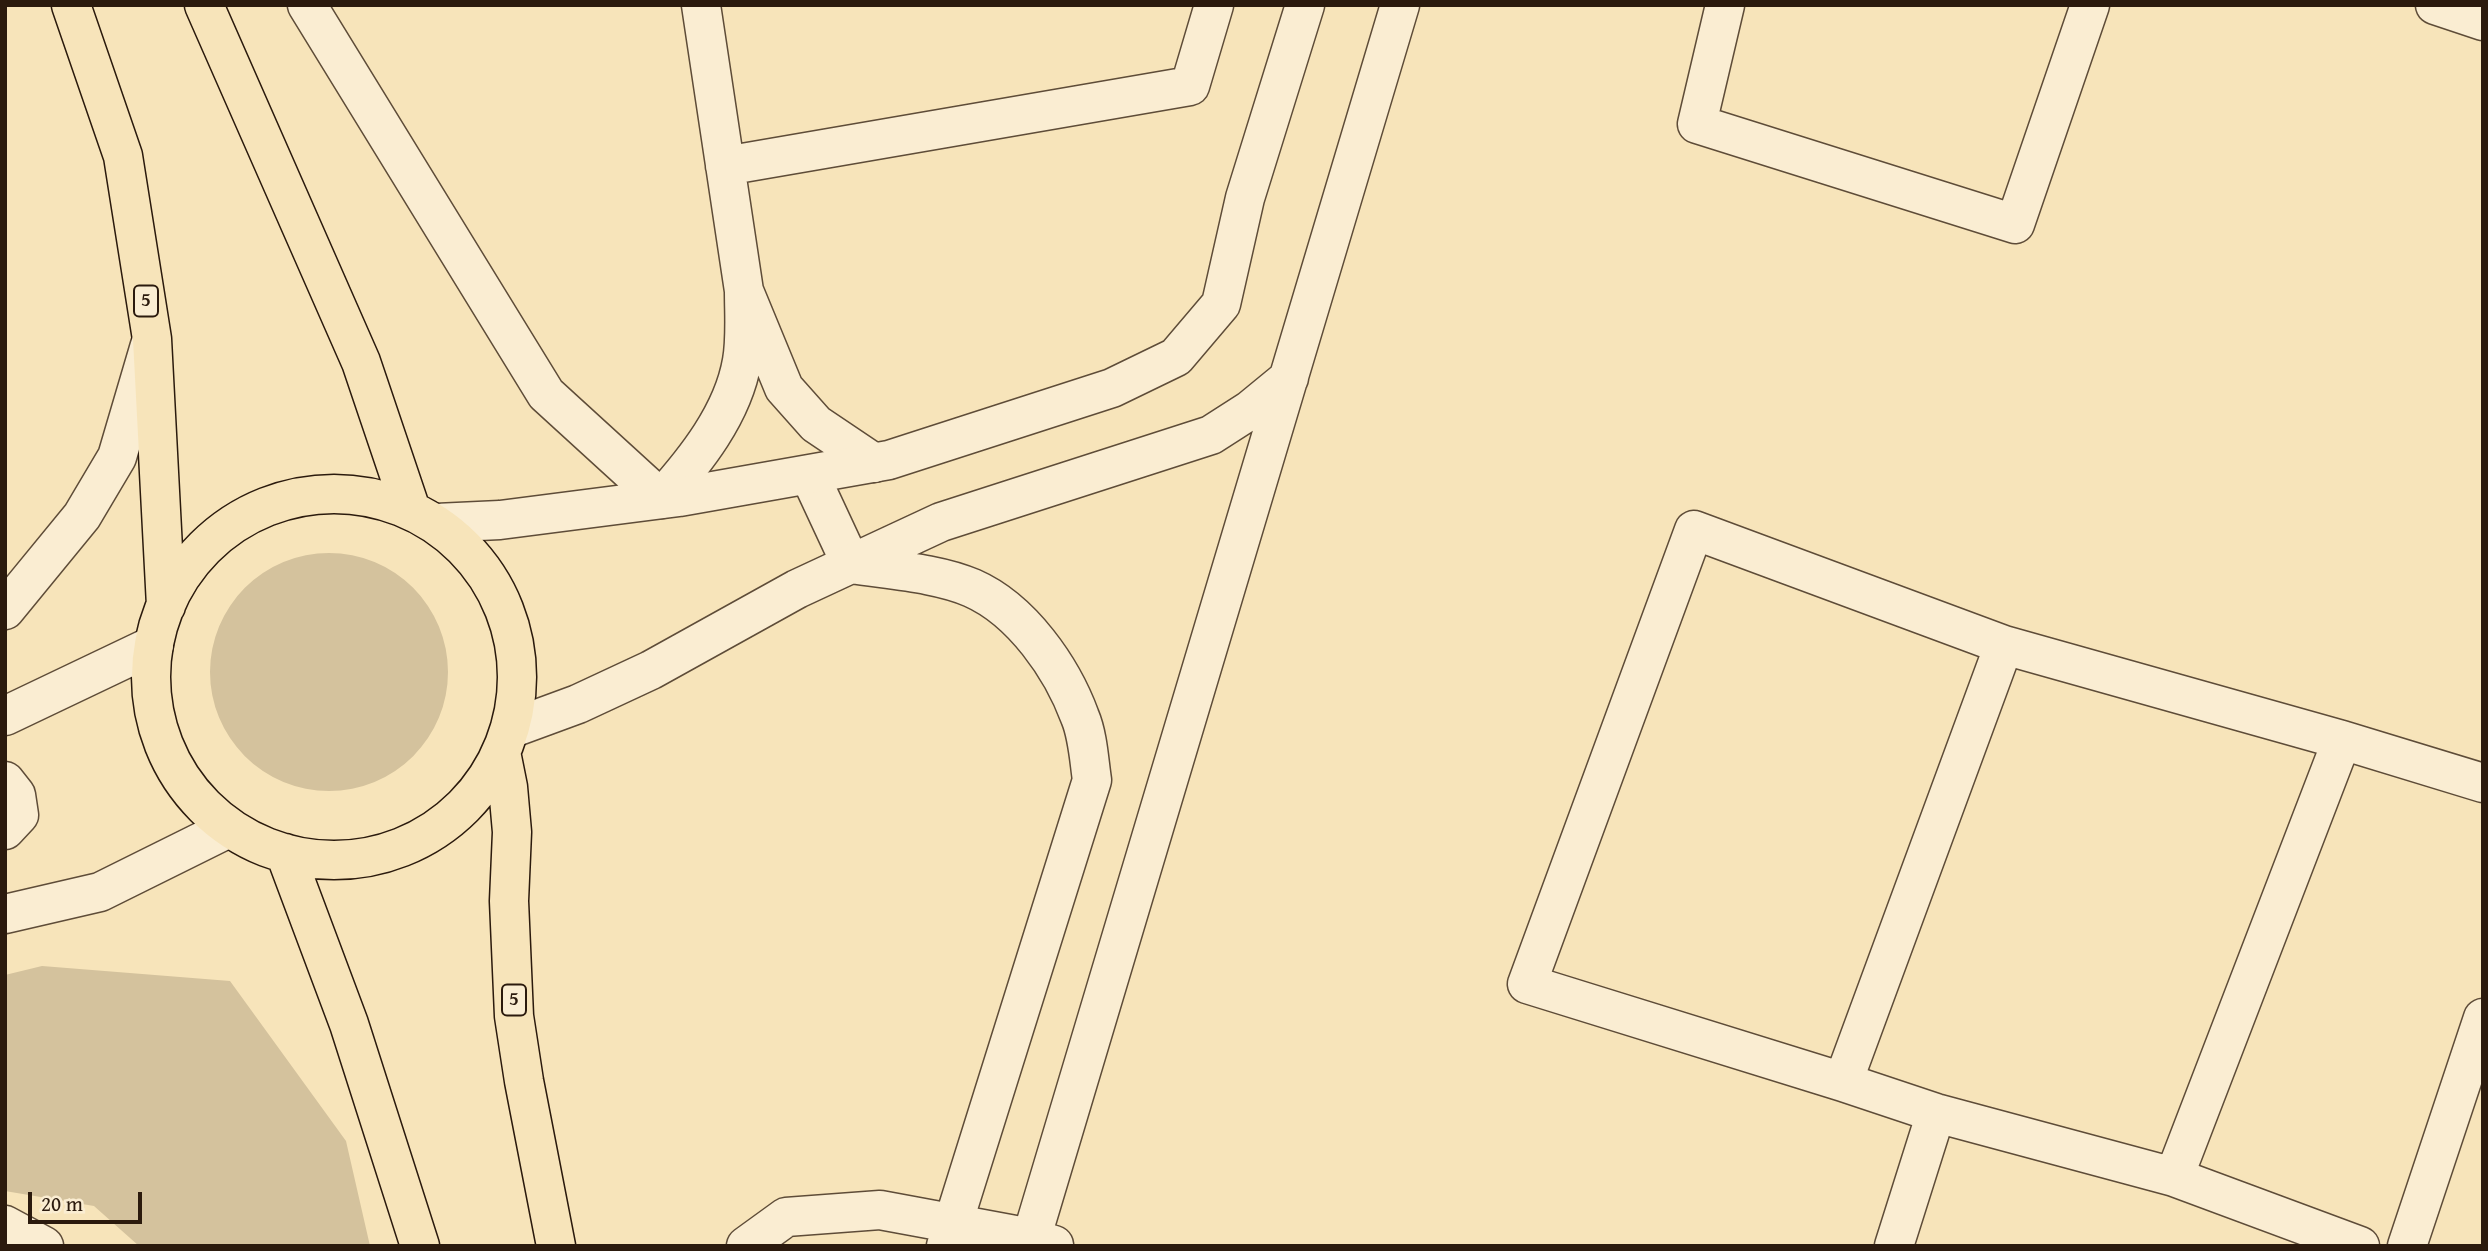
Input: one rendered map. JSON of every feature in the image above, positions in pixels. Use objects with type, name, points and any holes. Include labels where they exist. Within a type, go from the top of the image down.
[{"type":"highway","name":"5","points":[[71,5],[123,156],[152,339],[166,606]]},
{"type":"highway","points":[[204,5],[361,362],[424,517]]},
{"type":"highway","points":[[341,494],[377,498],[424,517],[470,553],[484,570],[501,598],[512,630],[518,663],[517,696],[506,741],[486,781],[465,805],[440,826],[411,843],[381,854],[349,860],[316,859],[285,853],[256,843],[229,828],[203,806],[188,788],[165,747],[155,714],[151,680],[154,645],[166,606],[183,574],[207,545],[236,523],[268,506],[304,496],[341,494]]},
{"type":"highway","name":"5","points":[[506,741],[512,832],[509,901],[514,1016],[556,1246]]},
{"type":"highway","points":[[285,853],[349,1024],[420,1246]]},
{"type":"street","points":[[307,5],[546,394],[661,499]]},
{"type":"street","points":[[661,499],[693,463],[730,399],[742,361],[744,291],[701,5]]},
{"type":"street","points":[[725,166],[1190,86],[1214,5]]},
{"type":"street","points":[[424,517],[499,520],[661,499],[874,463],[1112,388],[1176,357],[1221,304],[1245,198],[1305,5]]},
{"type":"street","points":[[746,1246],[786,1217],[880,1210],[950,1235],[1038,1243],[1400,5]]},
{"type":"street","points":[[1725,5],[1697,124],[2015,224],[2090,5]]},
{"type":"street","points":[[2435,5],[2483,21]]},
{"type":"street","points":[[744,291],[784,388],[816,424],[874,463]]},
{"type":"street","points":[[5,610],[82,516],[117,457],[152,339]]},
{"type":"street","points":[[506,741],[651,670],[797,589],[941,522],[1211,435],[1250,410],[1289,378]]},
{"type":"street","points":[[810,475],[851,564]]},
{"type":"street","points":[[2360,1246],[2174,1177],[1936,1113],[1527,984],[1694,530],[2004,645],[2342,740],[2483,783]]},
{"type":"street","points":[[851,564],[940,579],[972,588],[999,604],[1037,639],[1065,681],[1082,720],[1092,780],[950,1235]]},
{"type":"street","points":[[5,716],[154,645]]},
{"type":"street","points":[[1843,1082],[2004,645]]},
{"type":"street","points":[[2174,1177],[2342,740]]},
{"type":"street","points":[[5,781],[16,795],[19,815],[5,830]]},
{"type":"street","points":[[5,914],[100,892],[229,828]]},
{"type":"street","points":[[2407,1246],[2483,1018]]},
{"type":"street","points":[[1894,1246],[1936,1113]]},
{"type":"street","points":[[5,1225],[44,1246]]},
{"type":"shaded area","points":[[329,553],[352,555],[374,562],[395,573],[413,588],[428,606],[439,627],[446,649],[446,695],[439,717],[428,738],[413,756],[395,771],[374,782],[352,789],[329,791],[306,789],[284,782],[263,771],[245,756],[230,738],[219,717],[212,695],[210,672],[212,649],[219,627],[230,606],[245,588],[263,573],[284,562],[306,555]]},
{"type":"shaded area","points":[[42,966],[230,981],[346,1141],[370,1246],[139,1246],[94,1206],[5,1191],[5,975]]}]
